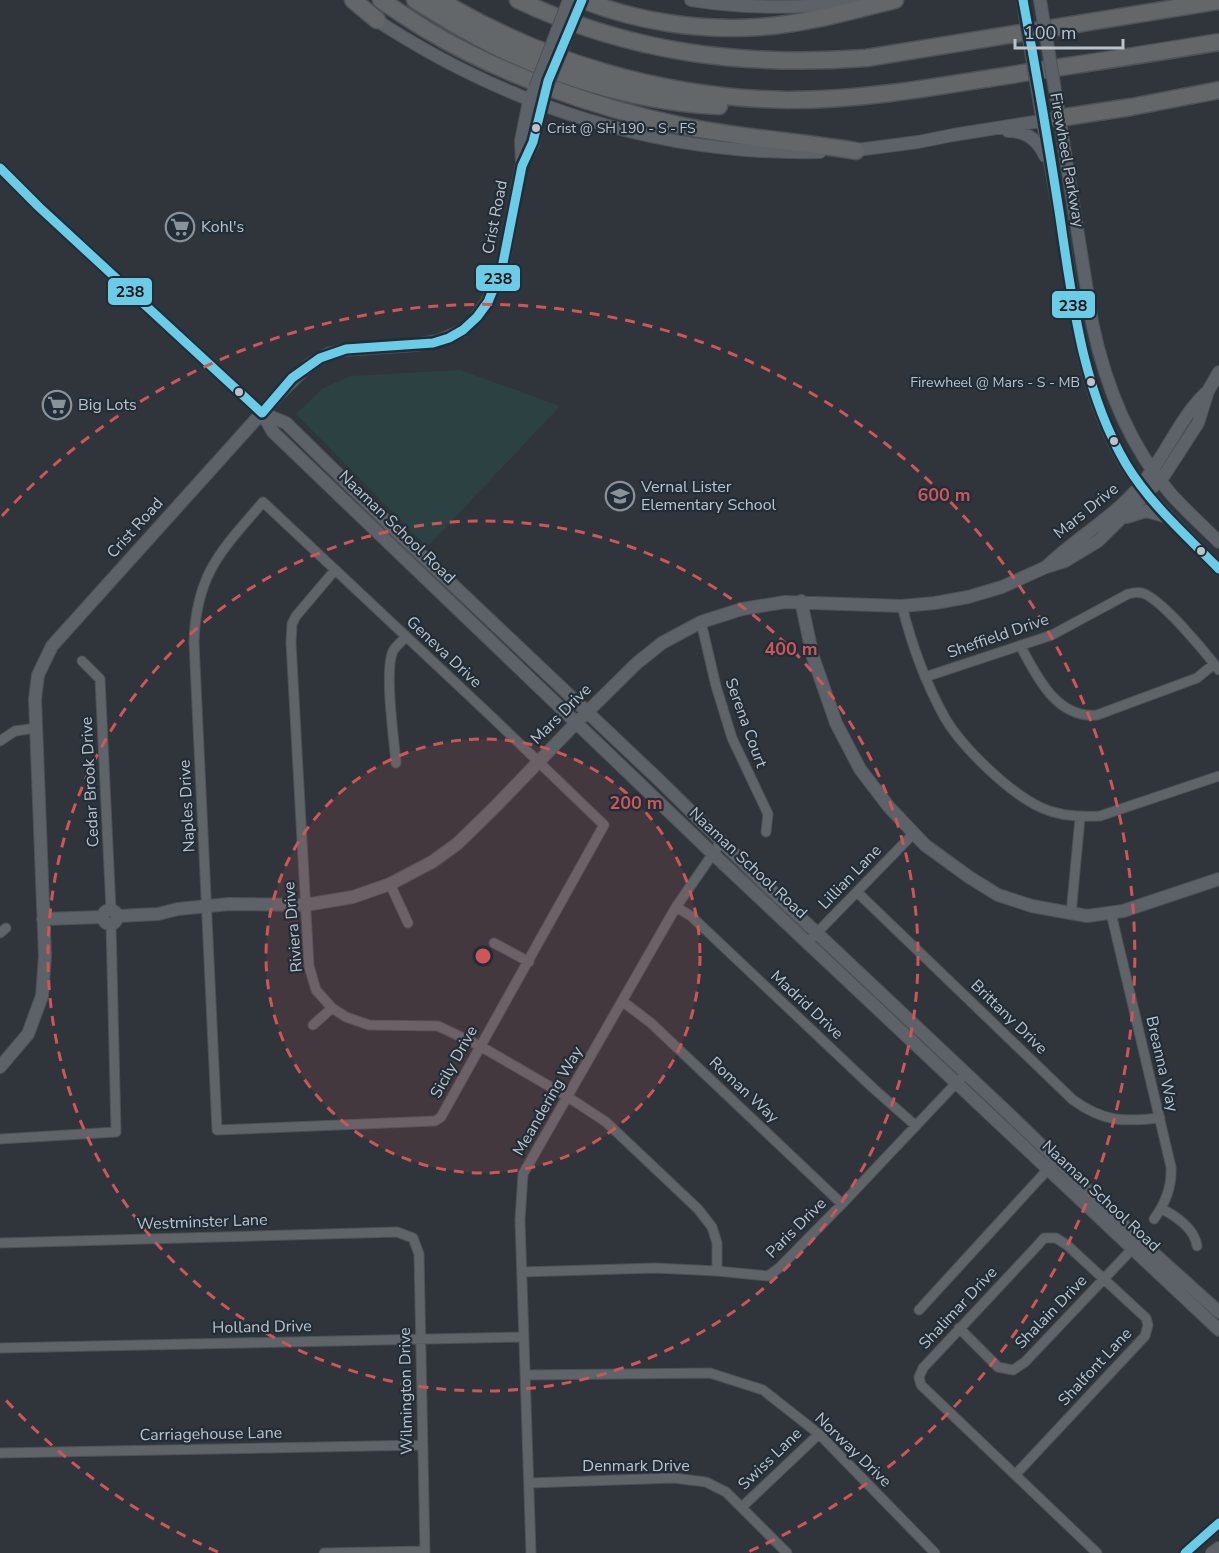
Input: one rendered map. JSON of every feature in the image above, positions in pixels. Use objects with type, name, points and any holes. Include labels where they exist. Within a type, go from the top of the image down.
[{"type":"highway","points":[[353,0],[376,20]]},
{"type":"highway","points":[[381,0],[428,31],[469,53],[594,103],[690,128],[748,138],[856,151]]},
{"type":"highway","points":[[415,0],[479,37],[527,60],[636,95],[707,105],[759,107],[812,106],[842,98]]},
{"type":"highway","points":[[439,0],[482,24],[532,47],[592,69],[638,81],[742,98],[789,100],[895,93],[1219,42]]},
{"type":"highway","points":[[518,0],[588,29],[674,51],[729,59],[816,62],[866,58],[1219,1]]},
{"type":"highway","points":[[582,0],[639,18],[696,27],[748,27],[800,22],[894,0]]},
{"type":"highway","points":[[1051,119],[1219,90]]},
{"type":"main road","points":[[346,0],[453,65],[536,103],[605,125],[677,142],[744,149],[805,152],[856,151],[1051,119]]},
{"type":"main road","name":"Crist Road","points":[[0,1067],[28,1034],[42,996],[45,956],[35,699],[38,675],[51,646],[295,376],[310,364],[328,354],[344,350],[415,345],[437,341],[462,331],[474,320],[501,275],[522,163],[521,141],[536,103],[569,0]]},
{"type":"main road","name":"Crist Road","points":[[540,90],[582,0]]},
{"type":"main road","points":[[691,0],[742,7],[816,6],[866,0]]},
{"type":"main road","name":"Firewheel Parkway","points":[[1023,0],[1037,87],[1051,119],[1096,343],[1115,400],[1132,437],[1156,476],[1171,495],[1219,542]]},
{"type":"main road","name":"Firewheel Parkway","points":[[1041,6],[1054,84],[1051,119],[1051,172],[1080,345],[1097,405],[1125,462],[1143,490],[1219,569]]},
{"type":"main road","points":[[953,135],[969,136],[1011,130],[1023,132],[1041,146],[1051,172]]},
{"type":"main road","name":"Naaman School Road","points":[[0,168],[39,207],[262,412],[286,423],[721,842],[818,932],[961,1078]]},
{"type":"main road","points":[[1080,345],[1096,343]]},
{"type":"main road","name":"Mars Drive","points":[[43,920],[158,914],[207,905],[245,903],[305,905],[353,897],[390,884],[432,862],[457,844],[587,711],[648,653],[700,622],[742,609],[801,601],[902,606],[968,597],[1002,587],[1065,561],[1098,541],[1121,520],[1198,423],[1208,391],[1219,372]]},
{"type":"main road","name":"Naaman School Road","points":[[262,412],[273,432],[712,853],[1053,1164],[1136,1244],[1219,1330]]},
{"type":"main road","name":"Mars Drive","points":[[1046,567],[1059,554],[1143,490]]},
{"type":"main road","points":[[1121,520],[1135,513],[1146,511],[1170,518]]},
{"type":"main road","points":[[801,601],[813,657],[836,723],[860,769],[889,807],[925,845],[969,877],[998,895],[1032,906],[1087,916],[1123,911],[1219,879]]},
{"type":"main road","name":"Naaman School Road","points":[[1136,1244],[1219,1312]]},
{"type":"main road","points":[[1185,1553],[1219,1523]]},
{"type":"main road","points":[[1212,1553],[1219,1548]]},
{"type":"street","name":"Geneva Drive","points":[[263,502],[604,825]]},
{"type":"street","name":"Naples Drive","points":[[217,1130],[194,642],[195,615],[206,578],[221,551],[263,502]]},
{"type":"street","name":"Riviera Drive","points":[[335,570],[302,608],[292,624],[292,677],[305,905],[309,966],[316,990],[332,1008],[346,1017],[369,1025],[438,1026],[480,1046],[606,1122],[698,1209],[712,1227],[717,1243],[717,1271]]},
{"type":"street","name":"Sheffield Drive","points":[[925,677],[1021,647],[1052,635],[1128,594],[1144,593],[1158,601],[1216,667]]},
{"type":"street","points":[[902,606],[913,650],[946,719],[962,741],[996,775],[1020,795],[1042,809],[1080,818],[1100,816],[1219,776]]},
{"type":"street","name":"Serena Court","points":[[700,622],[732,738],[768,814],[766,832]]},
{"type":"street","points":[[396,763],[390,663],[394,651],[406,637]]},
{"type":"street","points":[[1021,647],[1048,693],[1066,709],[1085,716],[1108,711],[1197,678],[1216,667]]},
{"type":"street","name":"Cedar Brook Drive","points":[[0,1139],[116,1132],[111,917],[100,679],[82,661]]},
{"type":"street","points":[[0,741],[15,731],[36,728]]},
{"type":"street","points":[[1071,914],[1080,818]]},
{"type":"street","name":"Sicily Drive","points":[[217,1130],[435,1121],[441,1117],[604,825]]},
{"type":"street","name":"Lillian Lane","points":[[808,942],[914,833]]},
{"type":"street","name":"Meandering Way","points":[[531,1553],[520,1220],[523,1174],[676,907],[721,842]]},
{"type":"street","points":[[390,884],[408,923]]},
{"type":"street","name":"Brittany Drive","points":[[857,892],[1073,1100],[1088,1111],[1107,1118],[1132,1121],[1160,1118]]},
{"type":"street","name":"Madrid Drive","points":[[676,907],[692,916],[916,1126]]},
{"type":"street","name":"Breanna Way","points":[[1111,913],[1172,1176],[1162,1209],[1154,1219]]},
{"type":"street","points":[[494,943],[529,962]]},
{"type":"street","name":"Roman Way","points":[[622,1001],[651,1023],[842,1204]]},
{"type":"street","points":[[313,1025],[332,1008]]},
{"type":"street","name":"Paris Drive","points":[[522,1272],[655,1268],[768,1275],[779,1268],[842,1204],[961,1078]]},
{"type":"street","points":[[919,1310],[1053,1164]]},
{"type":"street","points":[[1162,1209],[1173,1215],[1191,1233],[1197,1246]]},
{"type":"street","name":"Westminster Lane","points":[[0,1243],[405,1233]]},
{"type":"street","name":"Wilmington Drive","points":[[405,1233],[413,1238],[418,1254],[425,1552]]},
{"type":"street","name":"Shalimar Drive","points":[[1097,1553],[921,1385],[919,1377],[923,1368],[1044,1238],[1056,1238],[1067,1245],[1104,1278]]},
{"type":"street","name":"Shalain Drive","points":[[959,1328],[998,1367],[1013,1370],[1025,1362],[1136,1244]]},
{"type":"street","name":"Shalfont Lane","points":[[1016,1474],[1145,1336],[1148,1325],[1146,1318],[1104,1278]]},
{"type":"street","name":"Holland Drive","points":[[0,1348],[524,1337]]},
{"type":"street","name":"Norway Drive","points":[[525,1375],[710,1373],[763,1390],[819,1434],[935,1553]]},
{"type":"street","name":"Swiss Lane","points":[[743,1506],[819,1434]]},
{"type":"street","name":"Carriagehouse Lane","points":[[0,1453],[422,1445]]},
{"type":"street","name":"Denmark Drive","points":[[529,1483],[674,1478],[706,1482],[726,1492],[743,1506],[787,1553]]},
{"type":"street","points":[[324,1553],[425,1552]]},
{"type":"green space","points":[[460,370],[560,406],[427,547],[296,414],[322,389],[350,376]]},
{"type":"transit line","name":"238","points":[[262,413],[292,378],[320,358],[346,349],[433,343],[463,330],[477,317],[488,302],[502,268],[522,166],[533,142],[548,81],[582,0]]},
{"type":"transit line","name":"238","points":[[1023,0],[1074,309],[1088,373],[1098,404],[1126,464],[1146,493],[1219,569]]},
{"type":"transit line","name":"238","points":[[0,168],[39,207],[262,413]]},
{"type":"transit line","name":"238","points":[[1185,1553],[1219,1523]]},
{"type":"place","name":"Crist @ SH 190 - S - FS","points":[[536,128]]},
{"type":"place","name":"Kohl's","points":[[180,227]]},
{"type":"place","name":"Firewheel @ Mars - S - MB","points":[[1091,382]]},
{"type":"place","name":"Big Lots","points":[[57,405]]},
{"type":"place","name":"Vernal Lister Elementary School","points":[[620,496]]}]
